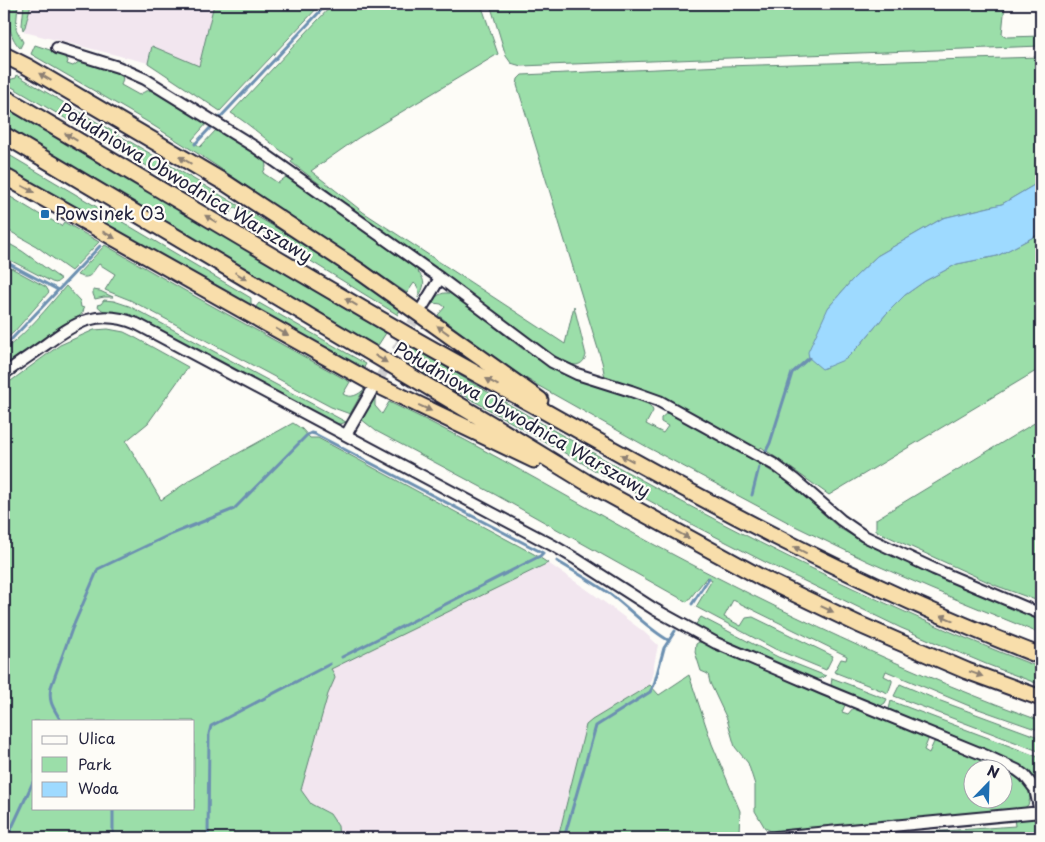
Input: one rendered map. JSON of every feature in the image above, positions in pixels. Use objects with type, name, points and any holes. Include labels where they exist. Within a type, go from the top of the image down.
[{"type":"highway","points":[[4,55],[28,67],[227,184],[362,273],[539,398],[596,441]]},
{"type":"highway","name":"Południowa Obwodnica Warszawy","points":[[4,97],[399,330],[709,503],[832,566],[899,597],[1041,656]]},
{"type":"highway","name":"Południowa Obwodnica Warszawy","points":[[4,135],[586,482],[762,578],[858,624],[967,671],[1041,698]]},
{"type":"highway","points":[[4,176],[369,381],[526,456],[586,482]]},
{"type":"street","points":[[57,48],[118,67],[145,79],[256,147],[440,278],[552,362],[577,374],[659,401],[775,465],[841,520],[864,536],[1012,603],[1041,614]]},
{"type":"street","points":[[423,306],[440,278]]},
{"type":"street","points":[[4,374],[63,331],[76,324],[94,318],[106,317],[122,319],[137,324],[554,546],[654,609],[716,643],[1017,770],[1025,776],[1035,789],[1041,812],[765,838]]},
{"type":"street","points":[[346,435],[371,392]]},
{"type":"shaded area","points":[[31,4],[214,4],[199,67],[152,46],[148,63],[24,32]]},
{"type":"shaded area","points":[[548,563],[592,593],[644,632],[658,645],[650,685],[586,725],[558,838],[339,838],[338,826],[330,814],[311,804],[301,790],[328,694],[335,678],[330,669]]},
{"type":"green space","points":[[11,4],[18,4],[16,29],[23,42],[20,48],[11,33],[9,16]]},
{"type":"green space","points":[[24,4],[31,4],[23,30],[22,25]]},
{"type":"green space","points":[[214,4],[321,4],[220,111],[148,63],[152,46],[199,66]]},
{"type":"green space","points":[[333,4],[481,4],[498,54],[358,138],[311,171],[363,212],[565,344],[574,306],[586,355],[582,363],[576,365],[568,363],[521,333],[455,281],[365,219],[291,162],[293,159],[231,113]]},
{"type":"green space","points":[[490,4],[1005,4],[1002,34],[1007,37],[1041,36],[1041,46],[521,66],[511,63],[506,56]]},
{"type":"green space","points":[[35,45],[65,55],[68,61],[67,64],[73,66],[83,60],[120,74],[123,79],[121,85],[139,95],[147,91],[156,92],[208,122],[192,140],[200,147],[217,129],[265,159],[266,167],[263,173],[278,183],[286,177],[292,177],[419,270],[418,272],[423,279],[424,285],[418,298],[419,290],[414,283],[407,293],[200,155],[31,54]]},
{"type":"green space","points":[[1041,57],[1041,181],[1002,204],[943,218],[877,256],[852,280],[828,308],[846,359],[905,295],[925,281],[957,264],[997,256],[1041,233],[1041,368],[829,495],[761,447],[758,452],[689,412],[649,392],[605,378],[602,362],[517,85],[518,79],[522,75],[724,66]]},
{"type":"green space","points":[[17,75],[285,233],[400,308],[398,315],[241,218],[245,210],[234,208],[229,214],[5,83],[16,78]]},
{"type":"green space","points":[[9,109],[386,333],[377,347],[4,125]]},
{"type":"green space","points":[[4,152],[251,298],[251,303],[255,308],[259,303],[366,364],[363,369],[129,240],[4,167]]},
{"type":"green space","points":[[4,193],[47,219],[61,226],[64,222],[99,242],[71,271],[36,246],[4,228]]},
{"type":"green space","points":[[4,241],[22,251],[61,279],[56,283],[52,282],[4,257]]},
{"type":"green space","points":[[105,245],[350,382],[343,394],[354,396],[364,389],[350,414],[331,407],[130,300],[105,290],[115,274],[99,264],[88,277],[77,275]]},
{"type":"green space","points":[[4,264],[46,287],[49,292],[4,341]]},
{"type":"green space","points":[[66,286],[80,301],[81,307],[84,308],[83,312],[79,317],[51,333],[4,368],[4,350],[29,328]]},
{"type":"green space","points":[[93,290],[100,291],[113,297],[95,299]]},
{"type":"green space","points":[[444,293],[449,293],[459,299],[521,348],[554,369],[579,380],[648,404],[653,411],[646,424],[663,433],[668,426],[661,422],[661,418],[667,413],[671,414],[779,476],[794,487],[839,528],[860,540],[914,566],[1041,619],[1041,634],[867,561],[795,526],[649,448],[537,385],[504,365],[438,315],[445,307],[441,304],[434,303],[427,308],[434,299]]},
{"type":"green space","points":[[104,300],[129,306],[346,422],[342,424],[333,423],[141,320],[125,314],[103,310],[97,305],[101,304]]},
{"type":"green space","points":[[108,329],[124,332],[188,367],[148,423],[126,441],[161,500],[190,480],[293,423],[310,438],[318,438],[548,563],[331,669],[335,678],[328,694],[301,790],[311,804],[330,814],[338,826],[339,838],[4,838],[4,386],[60,345],[94,330]]},
{"type":"green space","points":[[414,348],[643,481],[720,522],[878,600],[1041,668],[1041,685],[901,628],[693,525],[406,362]]},
{"type":"green space","points":[[375,394],[377,395],[375,406],[382,414],[389,402],[503,460],[651,543],[775,606],[862,648],[951,686],[1041,721],[1041,731],[967,705],[886,671],[884,676],[892,680],[888,693],[834,672],[841,659],[846,660],[847,656],[733,600],[724,617],[741,626],[746,618],[753,617],[833,656],[826,670],[775,649],[696,607],[712,580],[707,577],[687,602],[496,495],[376,431],[361,419]]},
{"type":"green space","points":[[1041,419],[1041,602],[997,586],[876,531],[876,519]]},
{"type":"green space","points":[[701,617],[778,657],[826,676],[816,680],[735,647],[694,627]]},
{"type":"green space","points":[[699,642],[704,643],[843,702],[845,705],[842,712],[848,714],[854,707],[927,736],[928,740],[924,750],[929,753],[934,742],[938,741],[982,760],[962,760],[962,810],[1012,810],[1012,775],[1027,788],[1030,799],[1028,805],[1023,809],[773,832],[765,828],[755,811],[755,785],[748,763],[735,747],[727,719],[710,683],[708,674],[701,671],[695,652],[696,644]]},
{"type":"green space","points":[[689,675],[712,744],[740,811],[739,832],[558,838],[586,725],[650,685],[659,695]]},
{"type":"green space","points":[[832,678],[887,699],[879,707],[834,688],[831,685]]},
{"type":"green space","points":[[900,684],[1041,738],[1041,752],[894,696]]},
{"type":"green space","points":[[891,701],[1041,758],[1041,792],[1032,777],[1025,770],[1012,763],[1012,760],[1005,760],[891,712],[889,709]]},
{"type":"green space","points":[[1041,816],[1041,838],[845,838],[1015,826],[1014,818]]},
{"type":"water","points":[[1041,181],[1041,233],[997,256],[957,264],[925,281],[905,295],[846,359],[822,369],[809,358],[808,352],[828,308],[852,280],[877,256],[943,218],[1002,204]]},
{"type":"waterway","points":[[195,144],[327,4]]},
{"type":"waterway","points":[[4,346],[100,246]]},
{"type":"waterway","points":[[4,261],[58,290]]},
{"type":"waterway","points":[[765,453],[770,443],[792,373],[809,358]]},
{"type":"waterway","points":[[60,720],[51,701],[51,687],[72,629],[98,569],[167,536],[234,509],[311,433],[543,553],[342,657]]},
{"type":"waterway","points":[[752,495],[759,467]]},
{"type":"waterway","points":[[557,561],[610,594],[668,640]]},
{"type":"waterway","points":[[692,604],[709,578]]},
{"type":"waterway","points":[[564,838],[596,726],[650,692],[654,685],[664,648],[675,631]]},
{"type":"waterway","points":[[208,838],[209,734],[211,726],[330,664]]},
{"type":"waterway","points":[[7,838],[32,784]]},
{"type":"waterway","points":[[113,810],[113,838]]},
{"type":"tunnel","points":[[373,389],[421,309]]},
{"type":"place","name":"Powsinek 03","points":[[45,214]]}]
